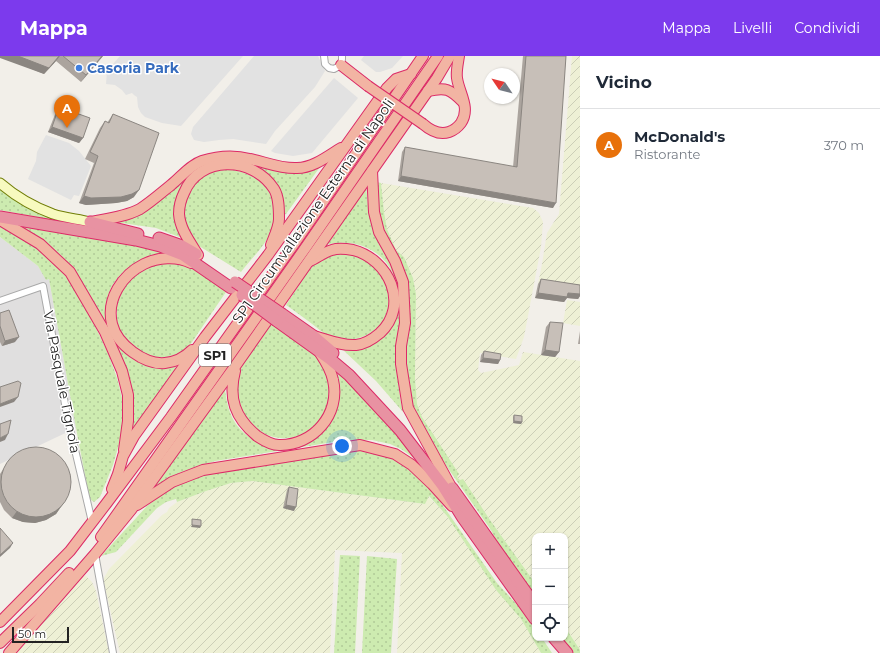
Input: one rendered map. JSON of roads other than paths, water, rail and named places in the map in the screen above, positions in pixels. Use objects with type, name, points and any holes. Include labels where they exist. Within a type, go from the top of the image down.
[{"type":"highway","name":"SP1 Circumvallazione Esterna di Napoli","points":[[0,622],[70,551],[106,504],[171,417],[296,241],[423,56]]},
{"type":"highway","name":"SP1 Circumvallazione Esterna di Napoli","points":[[1,642],[66,577],[110,524],[306,247],[438,56]]},
{"type":"highway","name":"SP1","points":[[236,365],[428,91],[450,56]]},
{"type":"highway","points":[[341,60],[368,86],[431,130],[442,133],[456,129],[465,114],[465,108],[456,75],[459,56]]},
{"type":"highway","name":"SP1","points":[[106,504],[118,474],[123,456],[134,436],[205,337],[268,255],[387,88],[396,79],[411,74]]},
{"type":"highway","points":[[428,91],[446,89],[453,92],[463,102]]},
{"type":"highway","points":[[90,222],[122,215],[139,209],[153,200],[189,169],[200,162],[214,158],[231,156],[249,158],[279,167],[298,168],[314,164],[346,145]]},
{"type":"highway","points":[[198,255],[183,231],[179,214],[181,200],[186,187],[199,173],[223,164],[239,164],[253,170],[267,180],[274,190],[278,204],[279,221],[268,255]]},
{"type":"highway","points":[[372,171],[374,212],[378,232],[395,261],[403,282],[406,323],[401,346],[401,364],[408,408],[450,485]]},
{"type":"highway","points":[[0,217],[136,240],[160,246],[183,255],[206,270]]},
{"type":"highway","points":[[0,220],[40,244],[70,272],[105,332],[122,370],[128,395],[128,421],[123,456]]},
{"type":"highway","points":[[90,222],[162,239],[182,246],[198,255],[233,285]]},
{"type":"highway","points":[[279,317],[312,335],[337,344],[357,345],[372,340],[386,327],[393,313],[395,297],[391,281],[381,266],[364,253],[348,249],[332,249],[308,262]]},
{"type":"highway","points":[[205,337],[184,357],[166,363],[153,362],[139,357],[126,346],[112,326],[110,314],[112,301],[119,285],[129,274],[148,262],[161,259],[187,261],[233,285],[279,317],[349,375],[400,430],[443,486],[463,518],[532,615]]},
{"type":"highway","points":[[312,335],[354,371],[386,404],[450,485],[532,601]]},
{"type":"highway","points":[[236,365],[232,382],[232,393],[236,409],[243,423],[251,431],[268,443],[278,445],[298,443],[306,439],[322,426],[332,409],[334,382],[328,366],[319,351]]},
{"type":"highway","points":[[9,653],[131,510],[236,365]]},
{"type":"highway","points":[[110,524],[172,482],[203,470],[360,445],[395,454],[412,465],[432,484],[463,518]]},
{"type":"highway","points":[[0,613],[25,597]]},
{"type":"highway","points":[[550,641],[559,653]]},
{"type":"highway","points":[[556,641],[566,653]]},
{"type":"main road","points":[[0,183],[30,204],[54,214],[90,222]]},
{"type":"street","points":[[324,56],[324,62],[329,68],[334,69],[341,60]]},
{"type":"street","name":"Via Pasquale Tignola","points":[[0,301],[43,286],[68,420],[92,522]]},
{"type":"street","points":[[95,554],[114,653]]},
{"type":"place","name":"Casoria Park","points":[[79,68]]},
{"type":"place","name":"McDonald's","points":[[67,128]]}]
